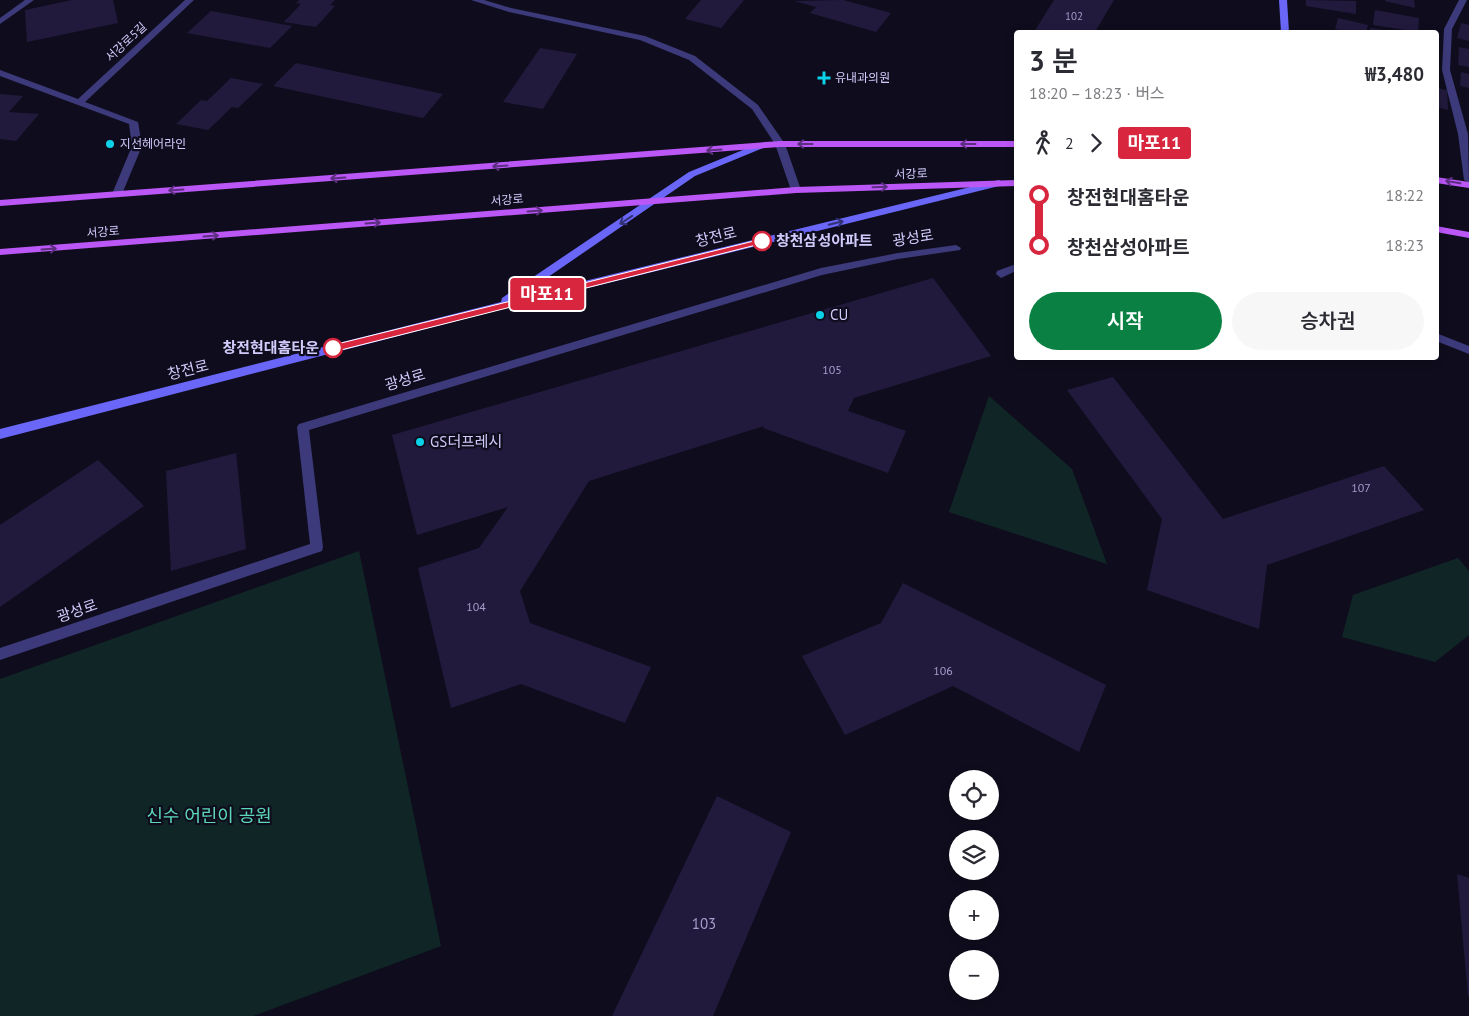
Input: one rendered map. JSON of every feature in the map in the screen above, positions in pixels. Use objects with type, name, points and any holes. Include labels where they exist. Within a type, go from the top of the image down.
[{"type":"main road","points":[[1283,0],[1285,30]]},
{"type":"main road","points":[[0,203],[780,144],[1014,144]]},
{"type":"main road","name":"창전로","points":[[500,306],[692,174],[760,146]]},
{"type":"main road","points":[[1439,180],[1469,185]]},
{"type":"main road","name":"창전로","points":[[0,434],[500,306],[999,183]]},
{"type":"main road","name":"서강로","points":[[0,252],[796,190],[1014,183]]},
{"type":"main road","points":[[1439,230],[1469,235]]},
{"type":"street","points":[[0,22],[30,0]]},
{"type":"street","name":"서강로5길","points":[[79,103],[190,0]]},
{"type":"street","points":[[475,0],[509,10],[642,38],[692,58],[755,107],[780,144],[796,190]]},
{"type":"street","points":[[1462,0],[1448,30],[1446,70],[1463,134],[1469,180]]},
{"type":"street","points":[[0,73],[133,122],[137,146],[117,194]]},
{"type":"street","name":"광성로","points":[[0,654],[317,547],[303,427],[821,272],[898,256],[956,248]]},
{"type":"street","points":[[1014,268],[1001,274],[1014,277]]},
{"type":"street","points":[[1439,339],[1469,350]]},
{"type":"green space","points":[[989,396],[1072,469],[1107,564],[949,512]]},
{"type":"green space","name":"신수 어린이 공원","points":[[359,551],[441,946],[253,1016],[0,1016],[0,679]]},
{"type":"green space","points":[[1458,558],[1469,571],[1469,635],[1435,662],[1342,637],[1353,595]]},
{"type":"building","points":[[72,0],[113,0],[118,23],[27,42],[25,10]]},
{"type":"building","points":[[299,0],[335,0],[330,5],[335,6],[316,27],[284,22],[301,4],[296,3]]},
{"type":"building","points":[[701,0],[744,0],[721,28],[685,19]]},
{"type":"building","points":[[843,0],[891,13],[876,32],[810,13],[816,7],[794,1]]},
{"type":"building","points":[[1054,0],[1114,0],[1096,30],[1035,30]]},
{"type":"building","points":[[1306,0],[1356,1],[1356,14],[1306,6]]},
{"type":"building","points":[[1414,0],[1415,8],[1385,1]]},
{"type":"building","points":[[1375,10],[1419,18],[1418,30],[1373,25]]},
{"type":"building","points":[[211,11],[292,26],[270,48],[187,33]]},
{"type":"building","points":[[1338,18],[1368,25],[1367,30],[1335,29]]},
{"type":"building","points":[[1461,23],[1469,25],[1469,41],[1457,38]]},
{"type":"building","points":[[1459,47],[1469,49],[1469,67],[1458,65]]},
{"type":"building","points":[[540,48],[577,54],[543,109],[503,102]]},
{"type":"building","points":[[296,63],[443,94],[423,118],[273,86]]},
{"type":"building","points":[[1461,72],[1469,74],[1469,88],[1460,86]]},
{"type":"building","points":[[231,78],[263,84],[238,108],[232,107],[208,130],[176,124],[201,100],[207,101]]},
{"type":"building","points":[[1439,89],[1447,90],[1448,110],[1439,108]]},
{"type":"building","points":[[0,94],[23,96],[9,112],[39,114],[16,141],[0,139]]},
{"type":"building","points":[[933,278],[991,356],[854,398],[848,411],[906,431],[888,473],[763,428],[764,426],[589,481],[520,591],[530,623],[651,667],[625,723],[521,684],[451,708],[418,568],[479,548],[508,507],[417,535],[392,435]]},
{"type":"building","points":[[1113,377],[1223,519],[1384,466],[1424,510],[1267,565],[1259,629],[1147,590],[1162,519],[1067,390]]},
{"type":"building","points":[[236,453],[246,549],[171,571],[166,471]]},
{"type":"building","points":[[98,460],[144,506],[0,607],[0,525]]},
{"type":"building","points":[[903,583],[1106,685],[1079,752],[953,686],[845,735],[802,656],[881,623]]},
{"type":"building","points":[[717,796],[791,832],[713,1016],[612,1016]]},
{"type":"building","points":[[1457,874],[1469,878],[1469,996],[1468,996]]},
{"type":"bus line","name":"마포11","points":[[333,348],[762,241]]},
{"type":"place","name":"유내과의원","points":[[824,78]]},
{"type":"place","name":"지선헤어라인","points":[[110,144]]},
{"type":"place","name":"창천삼성아파트","points":[[762,241]]},
{"type":"place","name":"CU","points":[[820,315]]},
{"type":"place","name":"창전현대홈타운","points":[[333,348]]},
{"type":"place","name":"GS더프레시","points":[[420,442]]}]
